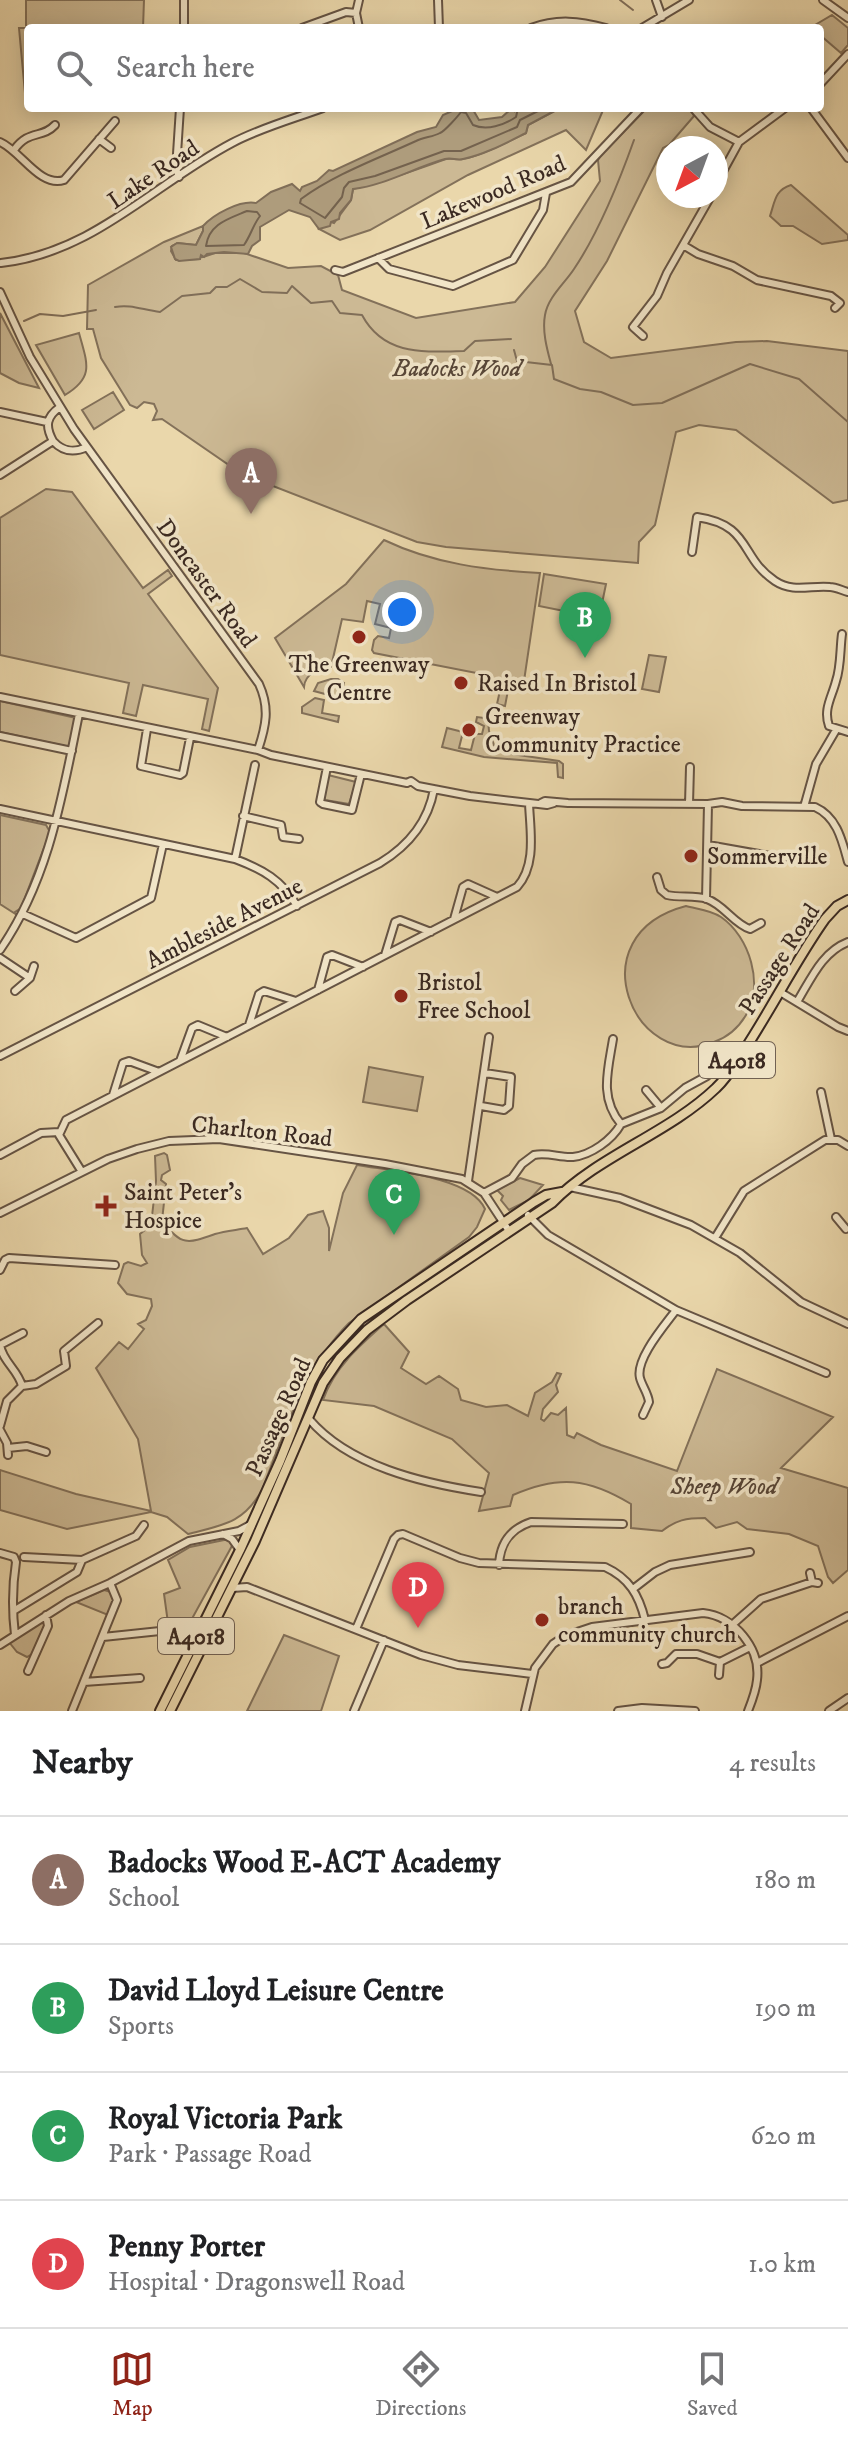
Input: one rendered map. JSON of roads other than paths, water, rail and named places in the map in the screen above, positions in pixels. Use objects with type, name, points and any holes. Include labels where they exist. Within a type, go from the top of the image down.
[{"type":"main road","name":"Passage Road","points":[[170,1711],[239,1575],[332,1369],[367,1330],[424,1287],[684,1113],[719,1085],[825,919],[848,900]]},
{"type":"main road","name":"Passage Road","points":[[160,1711],[252,1524],[311,1382],[330,1351],[361,1319],[503,1222],[546,1195],[566,1190]]},
{"type":"street","points":[[184,0],[184,24]]},
{"type":"street","points":[[358,24],[356,13],[359,0]]},
{"type":"street","points":[[438,0],[439,24]]},
{"type":"street","points":[[656,0],[658,22]]},
{"type":"street","points":[[658,22],[689,0]]},
{"type":"street","points":[[823,0],[846,14]]},
{"type":"street","points":[[313,24],[346,12],[356,13]]},
{"type":"street","points":[[542,24],[569,20],[588,24]]},
{"type":"street","points":[[824,80],[848,54]]},
{"type":"street","points":[[179,177],[176,169],[180,112]]},
{"type":"street","name":"Lake Road","points":[[1,263],[35,257],[81,239],[118,219],[233,142],[312,112]]},
{"type":"street","name":"Lakewood Road","points":[[335,270],[343,272],[576,180],[637,112]]},
{"type":"street","points":[[697,112],[710,127],[739,142]]},
{"type":"street","points":[[728,162],[739,142],[780,112]]},
{"type":"street","points":[[814,112],[848,158]]},
{"type":"street","points":[[0,142],[14,150],[46,179],[58,182],[64,180],[115,121]]},
{"type":"street","points":[[14,150],[24,138],[49,132],[55,125]]},
{"type":"street","points":[[99,139],[111,148]]},
{"type":"street","points":[[378,258],[389,269],[453,286],[513,260],[543,210],[546,193]]},
{"type":"street","points":[[643,336],[633,327],[657,296],[704,208]]},
{"type":"street","points":[[683,245],[757,280],[831,296],[840,303],[835,308]]},
{"type":"street","name":"Doncaster Road","points":[[0,292],[30,357],[60,407],[259,684],[266,701],[267,718],[258,750]]},
{"type":"street","points":[[60,407],[47,422],[53,441],[70,451],[87,447]]},
{"type":"street","points":[[0,412],[47,422]]},
{"type":"street","points":[[0,475],[53,441]]},
{"type":"street","points":[[692,552],[697,517],[708,519],[727,526],[738,535],[755,562],[775,581],[789,588],[831,586],[848,592]]},
{"type":"street","points":[[842,634],[837,680],[830,694],[826,717],[829,726],[848,732]]},
{"type":"street","points":[[0,697],[258,750],[407,783],[415,788],[529,803],[819,808],[845,835],[848,862]]},
{"type":"street","points":[[0,950],[23,914],[43,869],[57,822],[79,714]]},
{"type":"street","points":[[147,729],[141,764],[155,770],[182,775],[190,738]]},
{"type":"street","points":[[804,807],[816,764],[836,730]]},
{"type":"street","points":[[0,736],[72,751]]},
{"type":"street","points":[[235,859],[255,765]]},
{"type":"street","points":[[327,767],[321,803],[337,807],[352,810],[361,774]]},
{"type":"street","points":[[689,804],[690,767]]},
{"type":"street","name":"Ambleside Avenue","points":[[0,1056],[380,863],[401,849],[423,822],[434,789]]},
{"type":"street","points":[[82,1172],[60,1139],[59,1132],[66,1120],[521,884],[529,867],[529,803]]},
{"type":"street","points":[[706,899],[708,804]]},
{"type":"street","points":[[0,809],[235,859],[258,867],[272,877],[289,893],[297,906]]},
{"type":"street","points":[[243,816],[281,825],[283,837],[299,839]]},
{"type":"street","points":[[23,914],[76,938],[151,898],[163,844]]},
{"type":"street","points":[[708,845],[770,856],[805,858]]},
{"type":"street","points":[[657,877],[661,890],[667,895],[706,899],[750,929],[761,923]]},
{"type":"street","points":[[454,919],[463,887],[468,884],[497,897]]},
{"type":"street","points":[[385,956],[395,922],[400,920],[431,932]]},
{"type":"street","points":[[797,1002],[823,959],[848,942]]},
{"type":"street","points":[[318,990],[327,957],[332,955],[363,967]]},
{"type":"street","points":[[0,958],[30,978]]},
{"type":"street","points":[[15,991],[30,978],[34,966]]},
{"type":"street","points":[[249,1025],[259,994],[264,991],[296,1001]]},
{"type":"street","points":[[780,992],[848,1031]]},
{"type":"street","points":[[179,1061],[192,1028],[198,1025],[227,1037]]},
{"type":"street","points":[[468,1181],[489,1037]]},
{"type":"street","points":[[613,1039],[605,1092],[609,1108],[621,1124]]},
{"type":"street","points":[[484,1193],[512,1178],[522,1164],[534,1155],[573,1157],[583,1154],[607,1140],[621,1124],[661,1108],[685,1088],[707,1076],[709,1054]]},
{"type":"street","points":[[601,1057],[610,1060]]},
{"type":"street","points":[[113,1095],[123,1063],[129,1061],[159,1072]]},
{"type":"street","points":[[481,1106],[504,1110],[509,1106],[511,1077],[485,1073]]},
{"type":"street","points":[[680,1081],[685,1088]]},
{"type":"street","points":[[646,1090],[661,1108]]},
{"type":"street","points":[[821,1092],[831,1139]]},
{"type":"street","points":[[0,1155],[41,1133],[59,1132]]},
{"type":"street","name":"Charlton Road","points":[[0,1213],[121,1154],[183,1140],[219,1139],[385,1164],[468,1181],[484,1193],[509,1231]]},
{"type":"street","points":[[831,1139],[848,1146]]},
{"type":"street","points":[[715,1238],[744,1191],[831,1139]]},
{"type":"street","points":[[582,1179],[593,1192]]},
{"type":"street","points":[[566,1190],[593,1192],[668,1215],[715,1238],[749,1260],[801,1302],[848,1324]]},
{"type":"street","points":[[523,1209],[548,1235],[676,1310],[826,1373]]},
{"type":"street","points":[[841,1223],[848,1217]]},
{"type":"street","points":[[0,1270],[9,1258],[115,1265]]},
{"type":"street","points":[[643,1415],[650,1408],[639,1368],[654,1339],[676,1310]]},
{"type":"street","points":[[46,1452],[27,1446],[8,1451],[0,1428],[7,1401],[22,1386],[53,1380],[67,1364],[63,1356],[66,1348],[98,1323]]},
{"type":"street","points":[[22,1386],[18,1375],[2,1354],[0,1345],[23,1333]]},
{"type":"street","points":[[309,1419],[319,1432],[357,1457],[423,1481],[481,1492]]},
{"type":"street","points":[[305,1429],[319,1432]]},
{"type":"street","points":[[499,1565],[499,1552],[507,1537],[521,1525],[531,1522],[623,1524]]},
{"type":"street","points":[[0,1645],[69,1601],[189,1541],[239,1531],[252,1524]]},
{"type":"street","points":[[24,1557],[82,1560],[136,1536],[144,1525]]},
{"type":"street","points":[[222,1534],[232,1539],[240,1550]]},
{"type":"street","points":[[356,1629],[394,1539],[403,1534],[460,1558],[499,1565],[605,1567],[621,1576],[633,1589],[645,1620]]},
{"type":"street","points":[[633,1589],[670,1565],[748,1551]]},
{"type":"street","points":[[0,1553],[14,1557],[16,1562],[11,1593],[15,1635]]},
{"type":"street","points":[[15,1610],[77,1572],[82,1560]]},
{"type":"street","points":[[732,1625],[761,1599],[815,1582],[810,1573]]},
{"type":"street","points":[[239,1575],[247,1587]]},
{"type":"street","points":[[72,1711],[117,1600],[110,1583]]},
{"type":"street","points":[[232,1588],[247,1587],[458,1665],[532,1674]]},
{"type":"street","points":[[525,1711],[532,1674],[545,1653],[565,1636],[592,1627],[703,1613],[715,1615],[732,1625],[750,1647],[757,1663],[758,1678],[748,1711]]},
{"type":"street","points":[[22,1659],[30,1667],[48,1626],[46,1615]]},
{"type":"street","points":[[757,1663],[848,1616]]},
{"type":"street","points":[[103,1637],[151,1628],[160,1631]]},
{"type":"street","points":[[354,1711],[384,1640]]},
{"type":"street","points":[[662,1664],[667,1663],[672,1655],[682,1653],[706,1656],[720,1662],[750,1647]]},
{"type":"street","points":[[719,1675],[720,1662]]},
{"type":"street","points":[[84,1682],[136,1677]]},
{"type":"street","points":[[829,1711],[848,1698]]},
{"type":"street","points":[[618,1711],[642,1708],[695,1711]]},
{"type":"water","points":[[474,112],[479,120],[502,117],[508,112],[552,112],[528,125],[526,133],[487,151],[461,159],[445,159],[377,184],[353,189],[351,200],[339,219],[331,222],[330,226],[319,229],[310,217],[289,210],[260,227],[260,240],[248,254],[224,252],[201,255],[200,259],[175,259],[171,247],[177,243],[196,245],[203,226],[220,213],[235,206],[256,203],[271,192],[292,184],[300,191],[329,170],[333,171],[417,132],[436,127],[443,115]]},
{"type":"waterway","points":[[620,0],[633,10]]},
{"type":"waterway","points":[[551,364],[544,321],[547,308],[592,239],[634,140]]},
{"type":"waterway","points":[[115,307],[160,312],[182,296],[210,293],[216,287],[227,287],[240,279],[262,292],[287,293],[292,286],[311,303],[332,301],[340,313],[362,315],[382,338],[406,349],[464,351],[475,341],[511,339]]},
{"type":"waterway","points":[[24,321],[40,314],[63,316],[96,310]]},
{"type":"waterway","points":[[514,350],[517,361],[552,365],[554,379],[633,405],[662,403],[750,364],[799,379],[848,422]]},
{"type":"place","name":"Badocks Wood E-ACT Academy","points":[[251,514]]},
{"type":"place","name":"The Greenway Centre","points":[[359,637]]},
{"type":"place","name":"David Lloyd Leisure Centre","points":[[585,658]]},
{"type":"place","name":"Raised In Bristol","points":[[461,683]]},
{"type":"place","name":"Greenway Community Practice","points":[[469,730]]},
{"type":"place","name":"Sommerville","points":[[691,856]]},
{"type":"place","name":"Bristol Free School","points":[[401,996]]},
{"type":"place","name":"Saint Peter's Hospice","points":[[106,1206]]},
{"type":"place","name":"Royal Victoria Park","points":[[394,1235]]},
{"type":"place","name":"branch community church","points":[[542,1620]]},
{"type":"place","name":"Penny Porter","points":[[418,1628]]},
{"type":"park label","name":"Badocks Wood","points":[[457,368]]},
{"type":"park label","name":"Sheep Wood","points":[[724,1486]]}]
